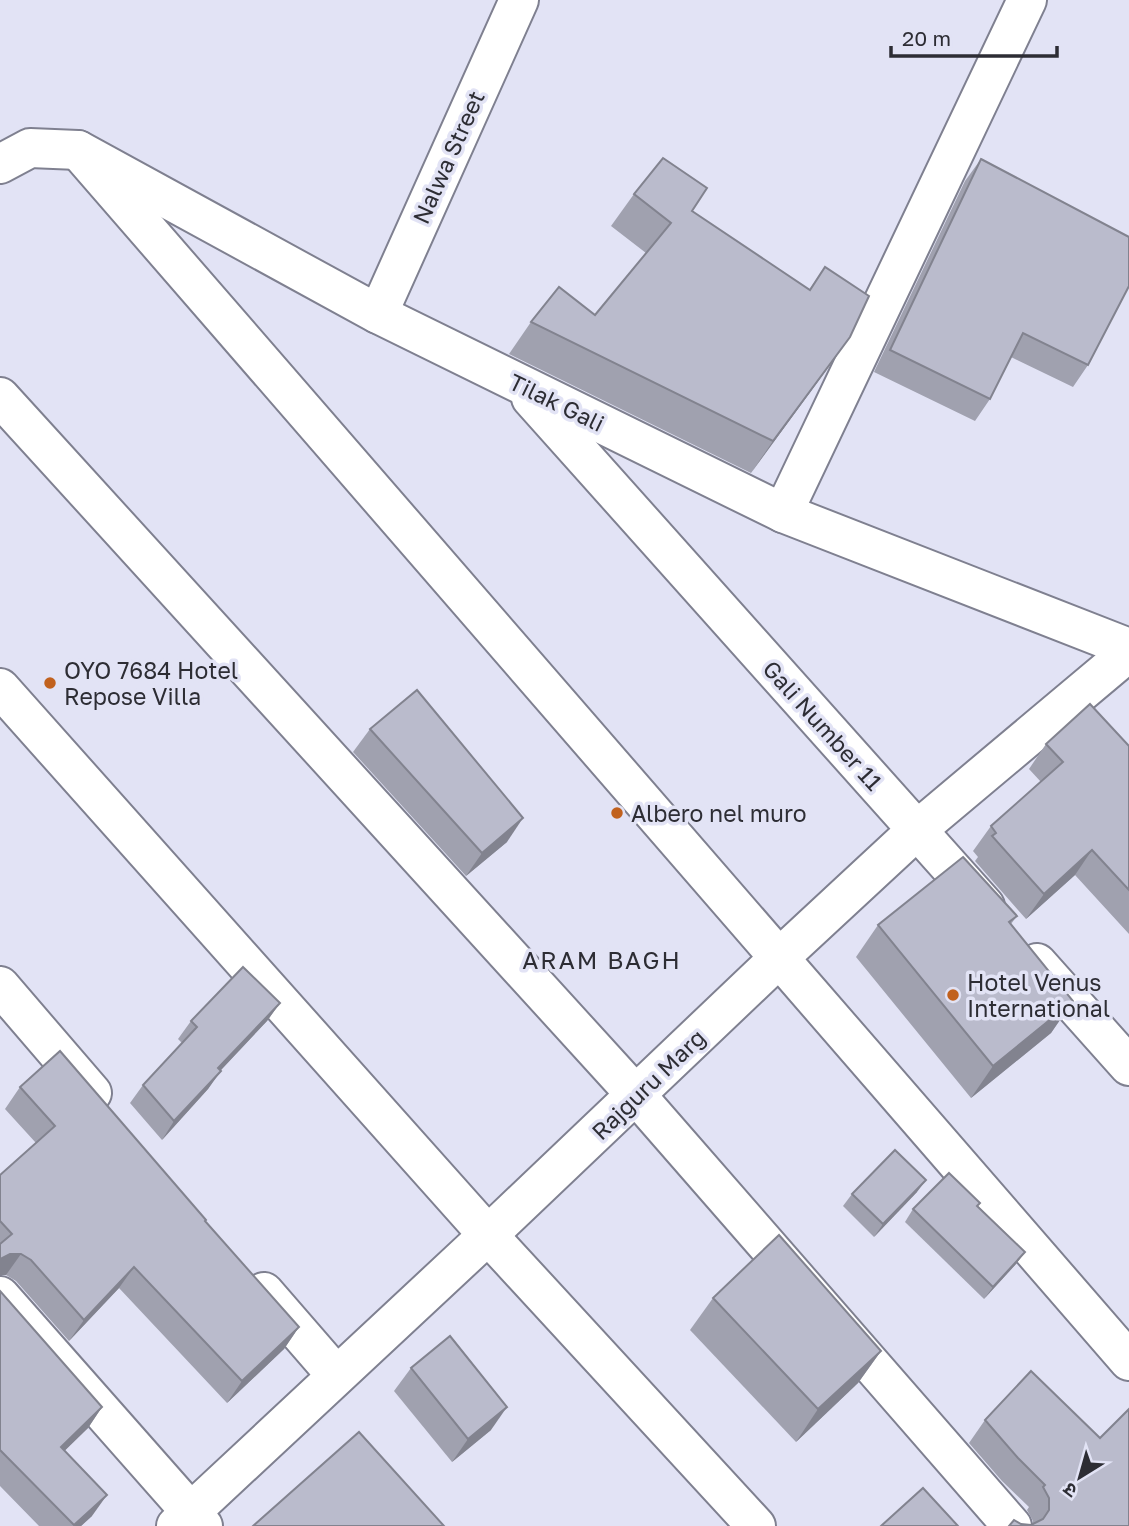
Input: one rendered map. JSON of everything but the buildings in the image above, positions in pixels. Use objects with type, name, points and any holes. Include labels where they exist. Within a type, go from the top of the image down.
[{"type":"street","name":"Nalwa Street","points":[[378,314],[519,0]]},
{"type":"street","points":[[782,513],[1027,0]]},
{"type":"street","name":"Tilak Gali","points":[[0,164],[30,148],[78,150],[378,314],[782,513],[1129,650]]},
{"type":"street","points":[[78,150],[1129,1361]]},
{"type":"street","name":"Gali Number 11","points":[[517,383],[1129,1066]]},
{"type":"street","points":[[0,397],[636,1095],[1012,1526]]},
{"type":"street","name":"Rajguru Marg","points":[[190,1521],[336,1375],[916,830],[1084,709],[1129,650]]},
{"type":"street","points":[[0,688],[488,1235],[756,1526]]},
{"type":"street","points":[[0,986],[118,1123]]},
{"type":"street","points":[[245,1270],[336,1375]]},
{"type":"street","points":[[0,1296],[190,1521]]},
{"type":"place","name":"OYO 7684 Hotel Repose Villa","points":[[50,683]]},
{"type":"place","name":"Albero nel muro","points":[[617,813]]},
{"type":"place","name":"Hotel Venus International","points":[[953,995]]},
{"type":"district","name":"ARAM BAGH","points":[[602,959]]}]
